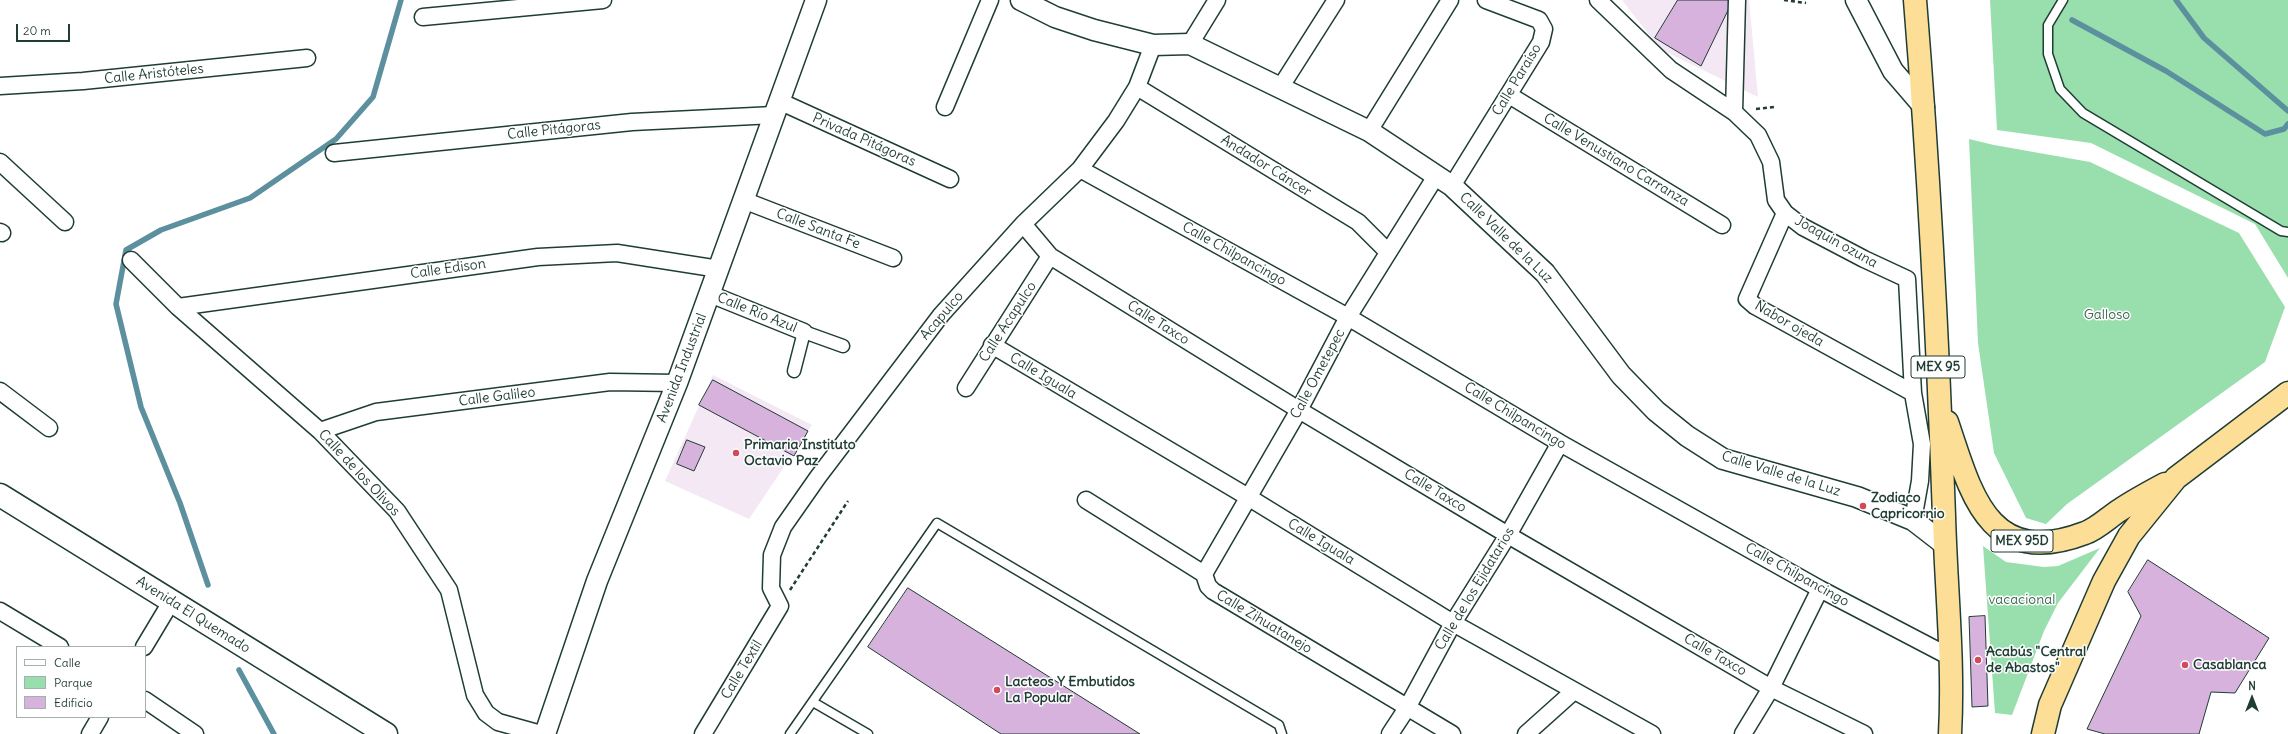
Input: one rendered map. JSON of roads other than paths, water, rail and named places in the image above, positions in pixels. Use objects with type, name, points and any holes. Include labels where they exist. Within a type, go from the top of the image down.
[{"type":"highway","name":"MEX 95","points":[[1915,0],[1924,107],[1940,398],[1944,544],[1952,658],[1950,734]]},
{"type":"highway","points":[[2044,734],[2050,705],[2104,581],[2129,536],[2176,478],[2288,393]]},
{"type":"highway","name":"MEX 95D","points":[[1940,398],[1968,484],[1982,512],[1998,528],[2022,541],[2056,542],[2086,533],[2130,504],[2176,478]]},
{"type":"main road","name":"Avenida El Quemado","points":[[0,495],[386,734]]},
{"type":"street","points":[[423,16],[603,0]]},
{"type":"street","name":"Avenida Industrial","points":[[545,734],[597,581],[677,383],[816,0]]},
{"type":"street","points":[[945,107],[990,0]]},
{"type":"street","name":"Calle Valle de la Luz","points":[[1021,0],[1061,19],[1094,30],[1153,45],[1190,44],[1369,131],[1444,181],[1545,273],[1621,375],[1656,411],[1687,436],[1723,459],[1856,497],[1912,520],[1944,544]]},
{"type":"street","points":[[1190,44],[1217,0]]},
{"type":"street","points":[[1280,88],[1336,0]]},
{"type":"street","points":[[1369,131],[1450,0]]},
{"type":"street","name":"Calle Paraíso","points":[[1444,181],[1509,95],[1541,42],[1544,29],[1539,20],[1486,0]]},
{"type":"street","name":"Joaquin ozuna","points":[[1598,0],[1671,70],[1734,112],[1758,135],[1771,162],[1776,200],[1785,213],[1803,227],[1864,259],[1907,279],[1913,393]]},
{"type":"street","points":[[1734,112],[1737,0]]},
{"type":"street","points":[[1856,0],[1893,71],[1924,107]]},
{"type":"street","name":"Acapulco","points":[[780,606],[770,588],[772,555],[783,527],[903,362],[941,315],[1023,224],[1080,169],[1116,121],[1137,87],[1153,45]]},
{"type":"street","name":"Calle Aristóteles","points":[[0,86],[83,81],[307,58]]},
{"type":"street","name":"Andador Cáncer","points":[[1137,87],[1358,222],[1388,252]]},
{"type":"street","name":"Calle Venustiano Carranza","points":[[1509,95],[1722,225]]},
{"type":"street","name":"Calle Pitágoras","points":[[334,154],[776,108]]},
{"type":"street","name":"Privada Pitágoras","points":[[776,108],[950,179]]},
{"type":"street","points":[[0,162],[65,222]]},
{"type":"street","name":"Calle Chilpancingo","points":[[1080,169],[1348,317],[1560,443],[1820,589],[1952,658]]},
{"type":"street","name":"Calle Ometepec","points":[[1204,574],[1299,410],[1348,317],[1388,252],[1444,181]]},
{"type":"street","name":"Calle Santa Fe","points":[[743,200],[893,258]]},
{"type":"street","name":"Nabor ojeda","points":[[1785,213],[1747,299],[1755,306],[1913,393]]},
{"type":"street","name":"Calle Taxco","points":[[1023,224],[1050,256],[1299,410],[1771,688],[1864,734]]},
{"type":"street","name":"Calle Edison","points":[[178,307],[538,257],[617,253],[718,269]]},
{"type":"street","name":"Calle Acapulco","points":[[966,388],[1050,256]]},
{"type":"street","name":"Calle de los Olivos","points":[[131,260],[178,307],[320,431],[397,511],[449,590],[475,695],[486,713],[498,722],[541,734]]},
{"type":"street","name":"Calle Río Azul","points":[[710,294],[804,332]]},
{"type":"street","points":[[794,371],[804,332],[844,346]]},
{"type":"street","name":"Calle Iguala","points":[[992,345],[1248,497],[1453,622],[1652,734]]},
{"type":"street","name":"Calle Galileo","points":[[320,431],[376,412],[610,382],[677,383]]},
{"type":"street","points":[[0,391],[49,428]]},
{"type":"street","points":[[1912,520],[1920,481],[1922,444],[1913,393]]},
{"type":"street","name":"Calle de los Ejidatarios","points":[[1390,734],[1407,708],[1453,622],[1508,534],[1560,443]]},
{"type":"street","name":"Calle Zihuatanejo","points":[[1086,500],[1204,574],[1208,586],[1213,591],[1452,734]]},
{"type":"street","points":[[1743,734],[1771,688],[1820,589]]},
{"type":"street","points":[[145,646],[171,602]]},
{"type":"street","name":"Calle Textil","points":[[704,734],[780,606]]},
{"type":"street","points":[[0,611],[58,646]]},
{"type":"street","points":[[1526,734],[1574,691]]},
{"type":"street","points":[[146,701],[195,734]]},
{"type":"street","points":[[90,734],[99,718]]},
{"type":"lane","points":[[2063,0],[2048,26],[2048,54],[2060,89],[2083,113],[2281,231],[2288,232]]},
{"type":"lane","points":[[790,734],[937,523],[1279,725],[1282,734]]},
{"type":"lane","points":[[813,702],[868,734]]},
{"type":"waterway","points":[[208,585],[180,503],[141,407],[116,304],[126,250],[161,230],[250,198],[336,139],[373,97],[401,0]]},
{"type":"waterway","points":[[2176,0],[2204,38],[2288,111]]},
{"type":"waterway","points":[[2072,20],[2166,71],[2265,134],[2284,129],[2288,124]]},
{"type":"waterway","points":[[239,670],[274,734]]},
{"type":"place","name":"Primaria Instituto Octavio Paz","points":[[736,453]]},
{"type":"place","name":"Zodiaco Capricornio","points":[[1863,506]]},
{"type":"place","name":"Acabús \"Central de Abastos\"","points":[[1978,660]]},
{"type":"place","name":"Casablanca","points":[[2185,665]]},
{"type":"place","name":"Lacteos Y Embutidos La Popular","points":[[997,690]]},
{"type":"park label","name":"Galloso","points":[[2107,315]]},
{"type":"park label","name":"vacacional","points":[[2022,600]]}]
